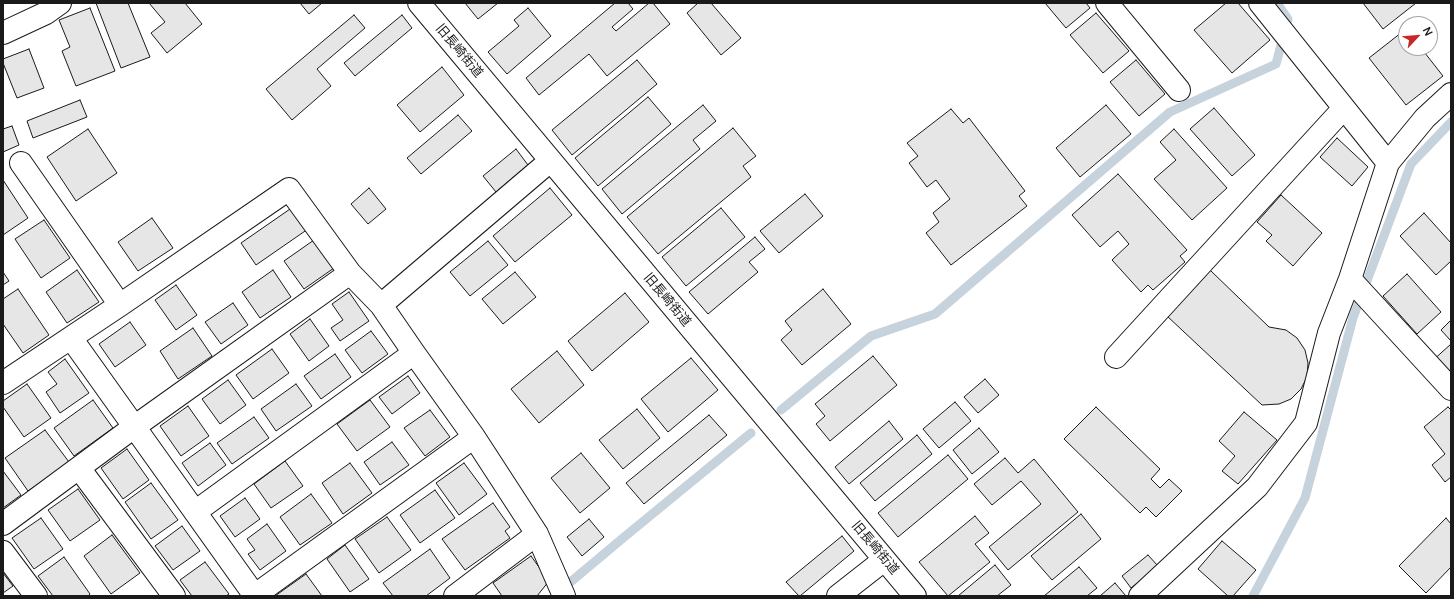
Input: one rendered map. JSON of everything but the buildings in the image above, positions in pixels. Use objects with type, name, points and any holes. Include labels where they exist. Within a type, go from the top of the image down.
[{"type":"street","points":[[3,33],[46,13],[60,3]]},
{"type":"street","points":[[1107,3],[1180,90]]},
{"type":"street","points":[[1260,3],[1388,163]]},
{"type":"street","name":"旧長崎街道","points":[[425,6],[550,161],[915,596]]},
{"type":"street","points":[[1140,596],[1257,487],[1306,423],[1329,333],[1350,279],[1388,163],[1425,118],[1451,94]]},
{"type":"street","points":[[1116,356],[1344,108]]},
{"type":"street","points":[[381,305],[550,161]]},
{"type":"street","points":[[21,163],[120,305]]},
{"type":"street","points":[[6,373],[71,338],[289,189],[350,273],[381,305],[474,437],[537,534],[560,587]]},
{"type":"street","points":[[3,524],[134,427],[350,273]]},
{"type":"street","points":[[1350,279],[1451,389]]},
{"type":"street","points":[[71,338],[255,596],[474,437]]},
{"type":"street","points":[[195,512],[414,353]]},
{"type":"street","points":[[79,468],[174,596]]},
{"type":"street","points":[[455,596],[537,534]]},
{"type":"street","points":[[3,552],[36,596]]},
{"type":"street","points":[[838,596],[884,560]]},
{"type":"waterway","points":[[781,410],[871,336],[935,314],[1170,112],[1276,64],[1288,19],[1277,3]]},
{"type":"waterway","points":[[1253,596],[1305,498],[1353,318],[1411,164],[1451,122]]},
{"type":"waterway","points":[[561,590],[751,433]]}]
